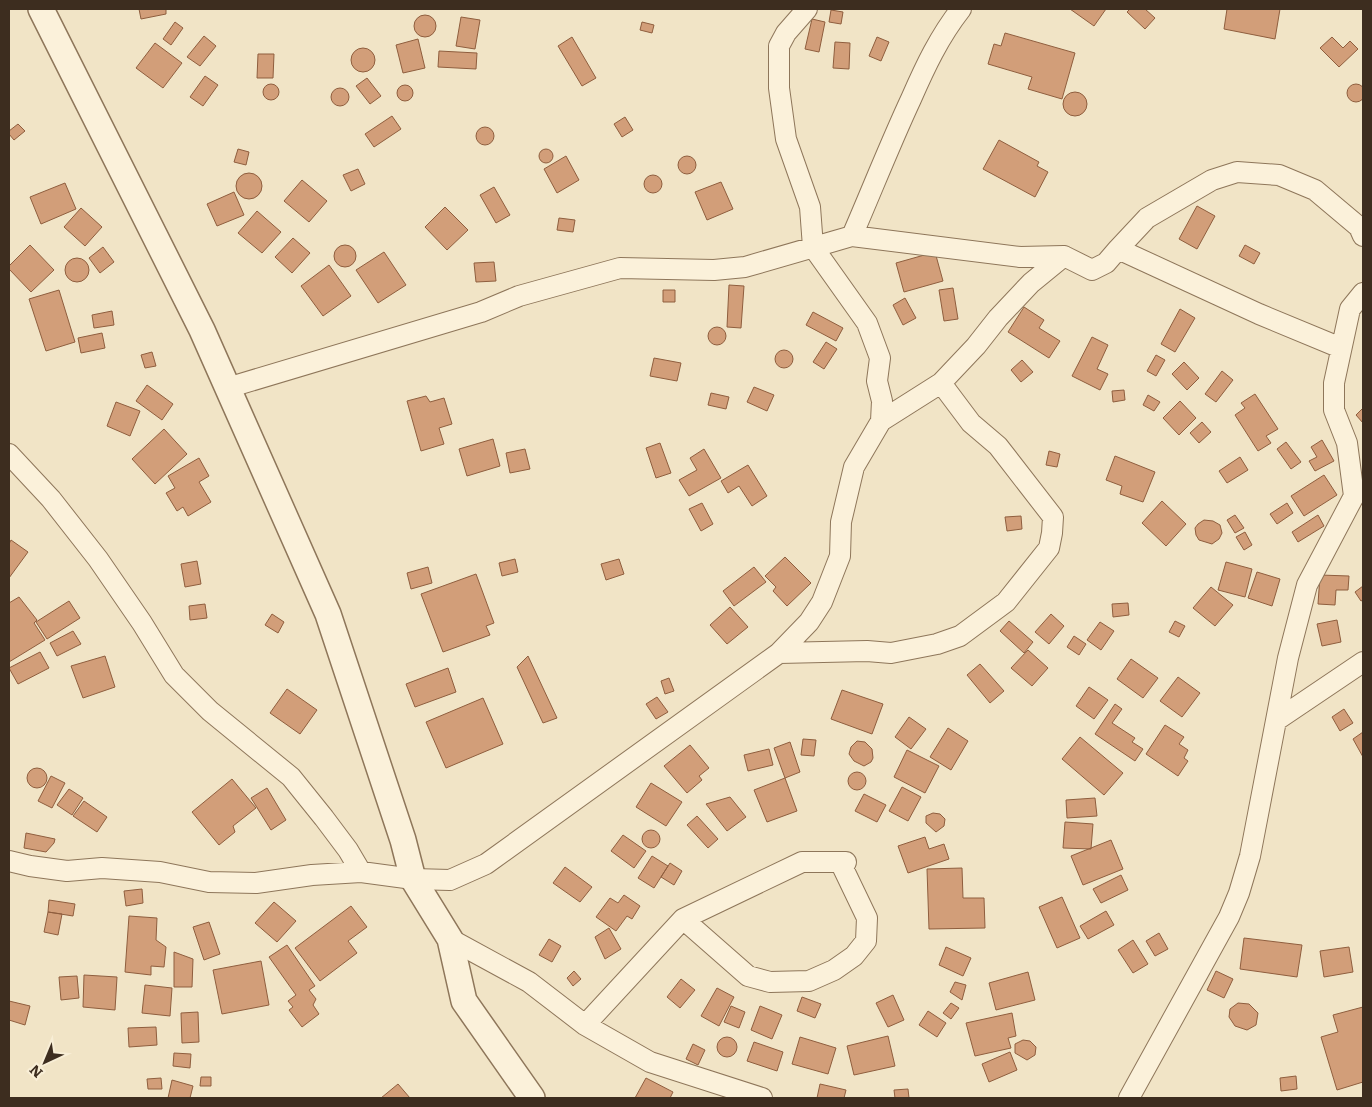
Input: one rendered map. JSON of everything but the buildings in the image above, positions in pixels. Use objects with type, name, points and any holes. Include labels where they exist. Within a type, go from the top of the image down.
[{"type":"street","points":[[41,9],[202,330],[328,614],[403,840],[413,879],[450,939],[464,1001],[532,1098]]},
{"type":"street","points":[[808,9],[786,33],[779,46],[779,88],[786,138],[810,207],[813,247],[867,323],[880,358],[877,381],[882,401],[881,421]]},
{"type":"street","points":[[852,236],[898,126],[932,52],[947,26],[961,9]]},
{"type":"street","points":[[227,388],[481,312],[519,296],[620,268],[714,270],[737,268],[852,236],[1020,257],[1064,256],[1092,270],[1106,263],[1147,218],[1212,180],[1237,172],[1279,175],[1315,190],[1359,226],[1363,236]]},
{"type":"street","points":[[1118,249],[1259,314],[1341,348]]},
{"type":"street","points":[[9,861],[67,871],[102,868],[160,872],[209,882],[256,883],[361,872],[413,879],[450,880],[486,864],[780,653],[809,622],[825,595],[840,556],[841,522],[854,467],[881,421],[941,383],[976,346],[998,318],[1030,283],[1064,256]]},
{"type":"street","points":[[1129,1098],[1229,917],[1239,893],[1250,856],[1288,658],[1307,585],[1359,493],[1348,443],[1334,410],[1334,383],[1350,309],[1363,288]]},
{"type":"street","points":[[1350,309],[1363,293]]},
{"type":"street","points":[[780,653],[867,651],[891,653],[937,644],[960,636],[1006,602],[1049,548],[1053,517],[998,446],[971,423],[941,383]]},
{"type":"street","points":[[9,454],[51,499],[98,559],[142,623],[174,675],[210,711],[291,777],[348,850],[361,872]]},
{"type":"street","points":[[1277,720],[1363,662]]},
{"type":"street","points":[[585,1025],[683,919],[802,862],[846,862],[843,868],[867,918],[866,941],[854,956],[834,970],[809,980],[770,982],[748,976],[683,919]]},
{"type":"street","points":[[450,939],[529,982],[585,1025],[650,1062],[762,1098]]}]
